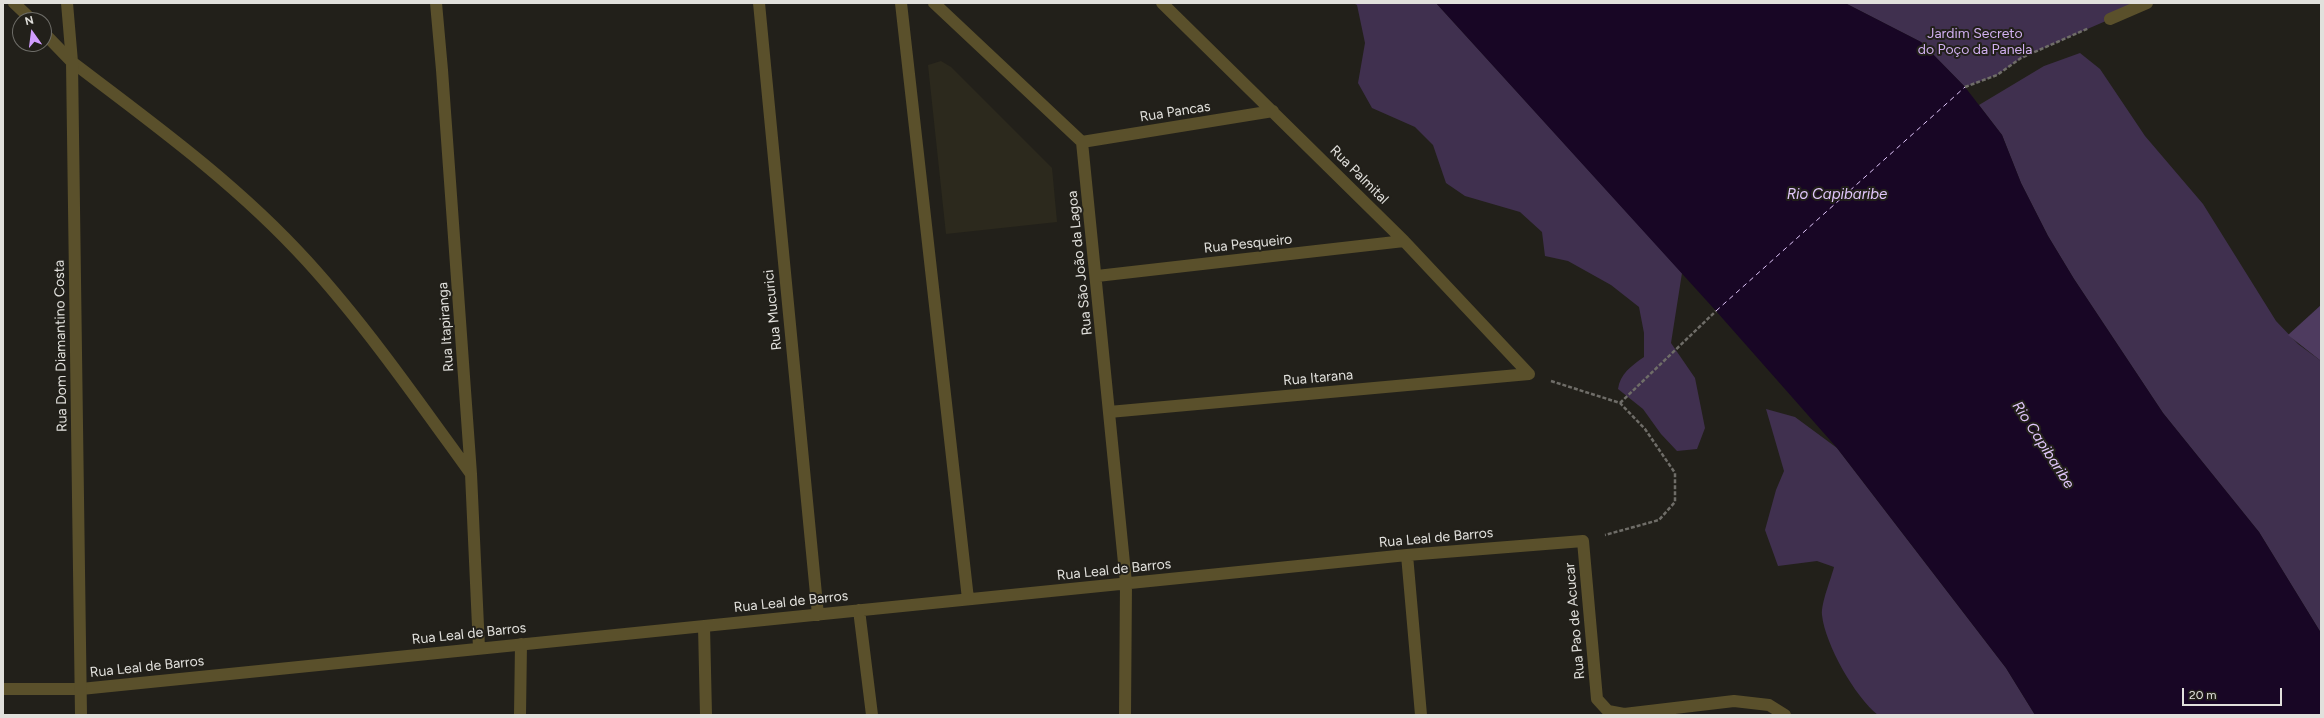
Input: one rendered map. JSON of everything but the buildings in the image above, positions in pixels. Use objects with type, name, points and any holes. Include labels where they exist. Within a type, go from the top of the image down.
[{"type":"street","points":[[14,3],[24,12]]},
{"type":"street","name":"Rua Dom Diamantino Costa","points":[[67,3],[72,62],[81,715]]},
{"type":"street","name":"Rua Itapiranga","points":[[436,3],[471,474],[479,648]]},
{"type":"street","name":"Rua Mucurici","points":[[759,3],[818,615]]},
{"type":"street","points":[[901,3],[968,599]]},
{"type":"street","points":[[934,3],[1082,142]]},
{"type":"street","name":"Rua Palmital","points":[[1162,3],[1274,111],[1404,241],[1529,374]]},
{"type":"street","points":[[2110,19],[2147,3]]},
{"type":"street","points":[[52,41],[72,62],[175,140],[248,203],[307,261],[388,360],[471,474]]},
{"type":"street","name":"Rua Pancas","points":[[1082,142],[1274,111]]},
{"type":"street","name":"Rua São João da Lagoa","points":[[1082,142],[1126,583],[1125,715]]},
{"type":"street","name":"Rua Pesqueiro","points":[[1096,276],[1404,241]]},
{"type":"street","name":"Rua Itarana","points":[[1109,412],[1529,374]]},
{"type":"street","name":"Rua Leal de Barros","points":[[3,689],[81,689],[1407,555],[1583,541]]},
{"type":"street","name":"Rua Pao de Acucar","points":[[1583,541],[1597,699],[1608,711],[1624,714],[1734,701],[1769,705],[1785,715]]},
{"type":"street","points":[[1407,555],[1421,715]]},
{"type":"street","points":[[859,610],[872,715]]},
{"type":"street","points":[[704,626],[706,715]]},
{"type":"street","points":[[520,715],[521,644]]},
{"type":"path","points":[[1966,87],[1997,75],[2021,58],[2110,19]]},
{"type":"path","points":[[1620,403],[1716,311]]},
{"type":"path","points":[[1529,374],[1620,403],[1645,429],[1675,473],[1675,502],[1659,520],[1583,541]]},
{"type":"shaded area","points":[[941,61],[951,67],[1052,168],[1057,222],[946,234],[928,65]]},
{"type":"shaded area","points":[[2321,305],[2321,361],[2288,335]]},
{"type":"green space","points":[[1353,3],[1436,3],[1682,273],[1671,343],[1695,378],[1705,428],[1697,449],[1677,451],[1661,434],[1643,409],[1618,389],[1624,375],[1631,367],[1644,357],[1644,333],[1639,307],[1611,285],[1568,261],[1545,256],[1542,232],[1520,212],[1465,196],[1446,183],[1433,145],[1415,127],[1372,108],[1358,83],[1365,43],[1357,5]]},
{"type":"green space","name":"Jardim Secreto do Poço da Panela","points":[[1845,3],[2147,3],[2021,58],[1997,75],[1965,87],[1921,42]]},
{"type":"green space","points":[[2080,53],[2100,69],[2145,136],[2203,204],[2276,321],[2298,344],[2321,361],[2321,633],[2259,532],[2163,413],[2074,279],[2048,236],[2021,183],[2002,135],[1979,105],[2044,66]]},
{"type":"green space","points":[[1766,409],[1795,417],[1837,448],[2006,668],[2035,715],[1878,715],[1869,707],[1842,669],[1824,627],[1822,615],[1823,604],[1834,567],[1817,561],[1778,566],[1765,530],[1776,490],[1784,471]]},
{"type":"water","name":"Rio Capibaribe","points":[[1436,3],[1845,3],[1921,42],[1965,87],[2002,135],[2021,183],[2048,236],[2074,279],[2163,413],[2259,532],[2321,633],[2321,715],[2035,715],[2006,668],[1837,448],[1716,311]]},
{"type":"ferry route","points":[[1716,311],[1965,87]]}]
